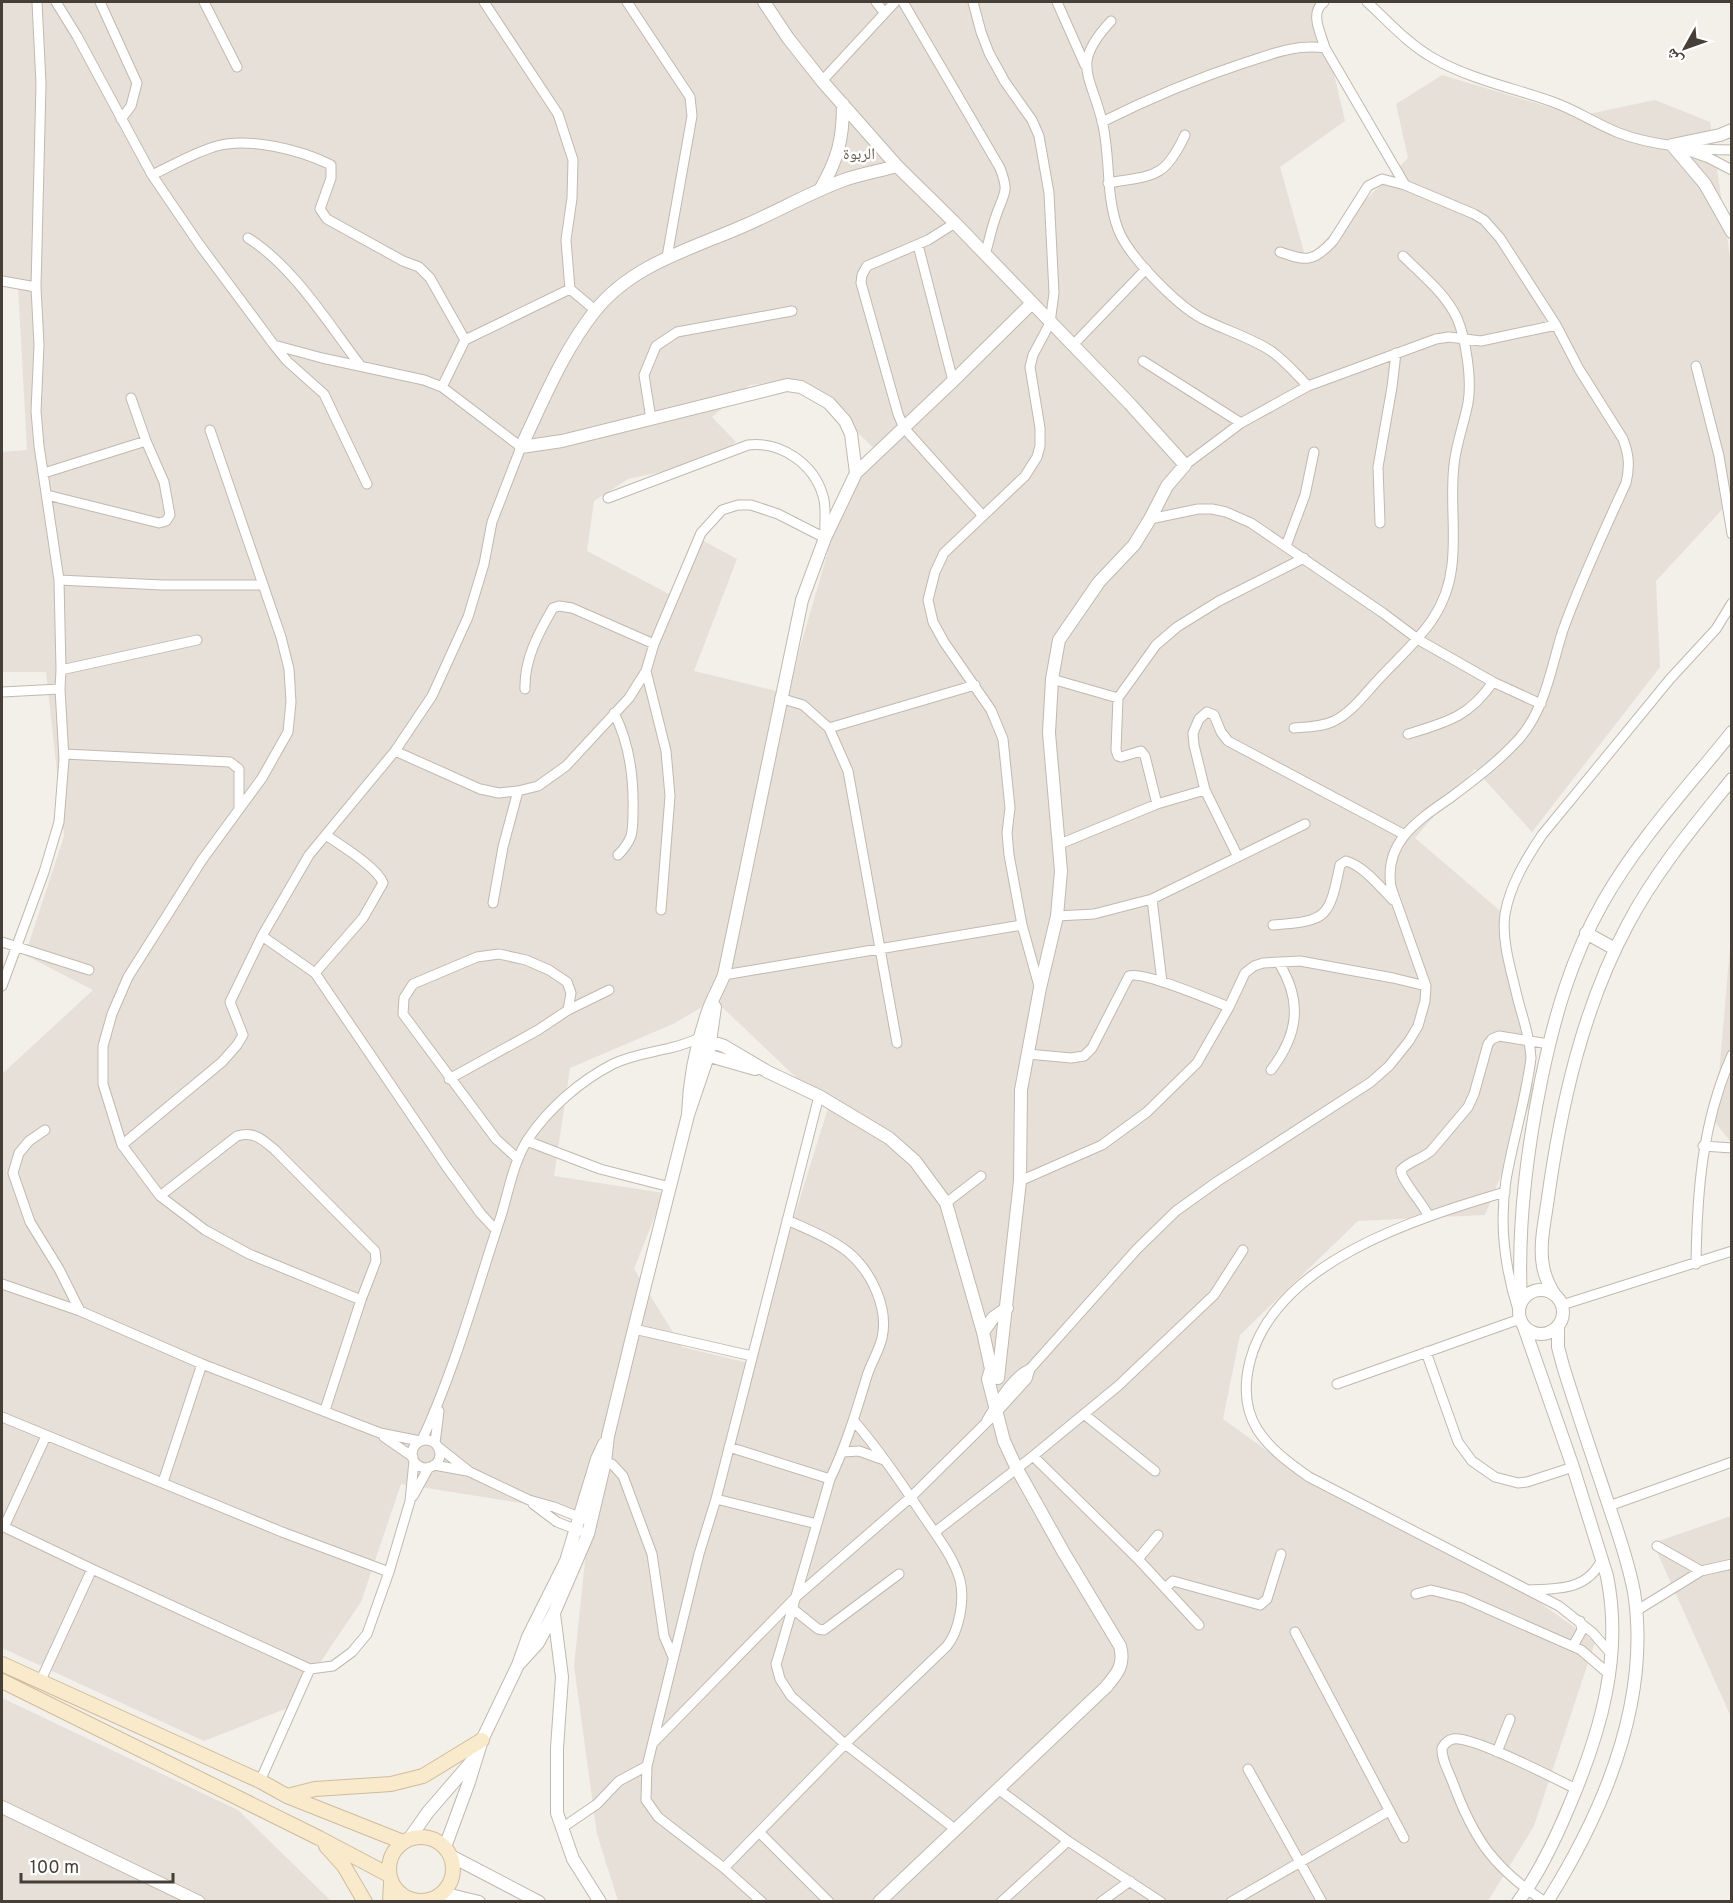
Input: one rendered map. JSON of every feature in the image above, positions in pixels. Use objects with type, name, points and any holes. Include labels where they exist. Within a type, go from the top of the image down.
[{"type":"main road","points":[[2,1664],[260,1781],[287,1796],[406,1840],[427,1838],[448,1851],[453,1868],[452,1877],[436,1898],[425,1901],[408,1898],[390,1879],[318,1838],[2,1681]]},
{"type":"main road","points":[[287,1796],[315,1789],[391,1784],[423,1776],[482,1740]]},
{"type":"main road","points":[[318,1838],[344,1866],[365,1902]]},
{"type":"main road","points":[[390,1902],[389,1866],[392,1857],[406,1840]]},
{"type":"street","points":[[2,986],[44,872],[59,822],[64,754],[60,689],[59,580],[36,411],[39,345],[36,287],[41,84],[37,2]]},
{"type":"street","points":[[56,2],[78,36],[152,175],[273,345],[324,394],[367,484]]},
{"type":"street","points":[[99,2],[137,83],[131,106],[121,119]]},
{"type":"street","points":[[204,2],[237,67]]},
{"type":"street","points":[[484,2],[558,114],[573,160],[572,198],[566,240],[570,289],[595,310]]},
{"type":"street","points":[[627,2],[690,96],[692,116],[667,257]]},
{"type":"street","points":[[764,2],[788,38],[822,81],[897,166],[1073,345],[1185,465]]},
{"type":"street","points":[[876,2],[884,12]]},
{"type":"street","points":[[822,81],[895,2]]},
{"type":"street","points":[[903,2],[1000,168],[1005,183],[1004,198],[997,211],[985,255]]},
{"type":"street","points":[[1057,2],[1085,65],[1102,122],[1113,216],[1130,250],[1184,306],[1198,316],[1269,350],[1282,359],[1308,386]]},
{"type":"street","points":[[1323,2],[1316,13],[1325,48],[1405,185]]},
{"type":"street","points":[[1368,2],[1415,46],[1432,58],[1458,70],[1556,103],[1621,134],[1672,145],[1709,158],[1731,170]]},
{"type":"street","points":[[977,3],[981,32],[989,52],[1000,73],[1032,120],[1039,136],[1049,192],[1054,293],[1050,323],[1033,355],[1030,367],[1040,428],[1040,446],[1037,457],[1025,476],[944,553],[935,572],[928,600],[933,622],[944,642],[991,710],[1003,739],[1010,808],[1007,833],[1009,855],[1022,925],[1040,988]]},
{"type":"street","points":[[1085,65],[1095,39],[1111,21]]},
{"type":"street","points":[[1102,122],[1169,90],[1225,69],[1292,48],[1309,45],[1325,48]]},
{"type":"street","points":[[820,190],[833,169],[839,152],[843,135],[843,104]]},
{"type":"street","points":[[1672,145],[1720,135],[1731,130]]},
{"type":"street","points":[[1108,183],[1151,176],[1161,171],[1174,157],[1185,135]]},
{"type":"street","points":[[152,175],[218,146],[248,143],[274,146],[331,165],[331,178],[320,209],[327,219],[403,261],[419,267],[430,278],[465,340]]},
{"type":"street","points":[[1672,145],[1731,150]]},
{"type":"street","points":[[1672,145],[1705,184],[1731,232]]},
{"type":"street","points":[[122,1145],[222,1062],[237,1046],[243,1035],[230,1002],[262,936],[309,855],[395,751],[432,696],[468,617],[484,564],[492,522],[521,447],[569,349],[595,310],[623,284],[667,257],[747,225],[844,180],[897,166]]},
{"type":"street","points":[[652,1743],[796,1596],[911,1497],[987,1420],[999,1405],[1027,1379],[1030,1369],[1143,1242],[1176,1211],[1218,1181],[1371,1082],[1389,1066],[1418,1026],[1426,986],[1395,901],[1389,875],[1394,853],[1405,835],[1429,813],[1499,759],[1520,738],[1536,717],[1563,630],[1582,581],[1626,483],[1630,468],[1629,455],[1623,439],[1579,369],[1556,325],[1510,251],[1484,220],[1405,185],[1382,179],[1368,186],[1326,249],[1304,260],[1280,252]]},
{"type":"street","points":[[955,223],[918,244],[872,263],[864,270],[861,283],[880,356],[904,428],[983,516]]},
{"type":"street","points":[[248,238],[265,249],[285,268],[360,365]]},
{"type":"street","points":[[918,244],[953,381]]},
{"type":"street","points":[[1294,728],[1318,725],[1338,719],[1419,640],[1446,594],[1452,566],[1454,463],[1468,400],[1468,378],[1463,339],[1457,318],[1437,289],[1403,256]]},
{"type":"street","points":[[1073,345],[1146,269]]},
{"type":"street","points":[[2,281],[36,287]]},
{"type":"street","points":[[442,387],[465,340],[570,289]]},
{"type":"street","points":[[518,1665],[538,1643],[554,1613],[588,1534],[605,1462],[608,1436],[688,1115],[689,1088],[702,1054],[716,997],[724,975],[802,600],[825,538],[856,473],[1031,304]]},
{"type":"street","points":[[651,419],[644,375],[656,346],[677,332],[792,311]]},
{"type":"street","points":[[994,1373],[1004,1331],[1020,1181],[1021,1090],[1040,988],[1057,916],[1061,871],[1049,733],[1052,679],[1059,639],[1099,582],[1134,545],[1167,486],[1185,465],[1240,423],[1308,386],[1436,339],[1449,337],[1481,341],[1556,325]]},
{"type":"street","points":[[273,345],[424,380],[442,387],[521,447],[562,441],[787,385],[801,387],[830,403],[845,421],[851,434],[856,473]]},
{"type":"street","points":[[1380,523],[1377,496],[1380,451],[1396,353]]},
{"type":"street","points":[[1143,361],[1240,423]]},
{"type":"street","points":[[1696,366],[1719,456],[1731,534]]},
{"type":"street","points":[[47,495],[159,523],[166,521],[170,515],[164,482],[131,398]]},
{"type":"street","points":[[210,430],[281,637],[289,669],[291,702],[288,732],[262,778],[202,860],[128,977],[112,1014],[103,1046],[103,1084],[122,1145],[160,1196],[205,1230],[249,1254],[361,1300]]},
{"type":"street","points":[[44,473],[146,441]]},
{"type":"street","points":[[608,498],[748,445],[771,446],[801,460],[812,471],[824,497],[825,538]]},
{"type":"street","points":[[1286,546],[1305,495],[1314,452]]},
{"type":"street","points":[[395,751],[480,789],[499,793],[538,786],[566,766],[629,698],[646,670],[654,644],[701,533],[722,510],[738,505],[751,505],[778,514],[825,538]]},
{"type":"street","points":[[1150,519],[1198,509],[1219,510],[1251,523],[1419,640],[1493,682],[1541,704]]},
{"type":"street","points":[[1157,804],[1142,751],[1118,756],[1116,750],[1118,698],[1156,645],[1177,627],[1219,601],[1304,558]]},
{"type":"street","points":[[59,580],[162,585],[262,585]]},
{"type":"street","points":[[1518,1902],[1551,1846],[1576,1789],[1600,1719],[1610,1675],[1613,1613],[1607,1576],[1574,1467],[1509,1280],[1504,1245],[1505,1192],[1529,1073],[1530,1040],[1514,983],[1506,937],[1505,915],[1512,889],[1525,860],[1542,835],[1670,679],[1716,629],[1731,603]]},
{"type":"street","points":[[525,689],[524,672],[540,631],[554,608],[560,606],[572,608],[654,644]]},
{"type":"street","points":[[61,670],[197,640]]},
{"type":"street","points":[[646,670],[666,751],[670,796],[661,910]]},
{"type":"street","points":[[1052,679],[1118,698]]},
{"type":"street","points":[[1408,734],[1463,714],[1476,705],[1493,682]]},
{"type":"street","points":[[829,728],[975,685]]},
{"type":"street","points":[[2,692],[60,689]]},
{"type":"street","points":[[780,698],[803,705],[829,728],[848,771],[897,1043]]},
{"type":"street","points":[[1238,857],[1205,790],[1194,745],[1193,733],[1199,719],[1207,712],[1214,715],[1221,732],[1228,741],[1405,835]]},
{"type":"street","points":[[614,713],[622,729],[630,760],[634,792],[632,833],[626,847],[618,855]]},
{"type":"street","points":[[1731,732],[1634,854],[1604,900],[1586,933],[1558,1008],[1532,1123],[1523,1182],[1519,1242],[1521,1315],[1539,1335],[1550,1333],[1558,1326],[1563,1316],[1559,1300],[1546,1277],[1542,1254],[1554,1156],[1564,1107],[1595,998],[1615,949],[1656,876],[1731,779]]},
{"type":"street","points":[[64,754],[230,762],[237,765],[238,769],[239,809]]},
{"type":"street","points":[[1060,844],[1157,804],[1205,790]]},
{"type":"street","points":[[493,903],[503,847],[518,791]]},
{"type":"street","points":[[1057,916],[1094,914],[1152,899],[1305,824]]},
{"type":"street","points":[[315,973],[363,918],[383,883],[372,869],[326,834]]},
{"type":"street","points":[[1273,925],[1306,923],[1326,912],[1332,899],[1340,865],[1346,861],[1354,864],[1370,877],[1395,901]]},
{"type":"street","points":[[1152,899],[1162,982]]},
{"type":"street","points":[[724,975],[1022,925]]},
{"type":"street","points":[[1586,933],[1615,949]]},
{"type":"street","points":[[262,936],[315,973],[446,1166],[481,1214],[496,1230]]},
{"type":"street","points":[[2,942],[89,970]]},
{"type":"street","points":[[518,1158],[496,1139],[403,1014],[404,998],[413,984],[477,957],[500,954],[526,960],[549,970],[567,982],[571,993],[568,1010]]},
{"type":"street","points":[[1020,1181],[1102,1144],[1147,1112],[1197,1063],[1229,1007],[1245,973],[1254,966],[1263,963],[1300,961],[1426,986]]},
{"type":"street","points":[[1271,1070],[1284,1054],[1295,1022],[1293,993],[1279,963]]},
{"type":"street","points":[[1028,1054],[1071,1058],[1084,1056],[1092,1048],[1129,976],[1134,974],[1229,1007]]},
{"type":"street","points":[[449,1078],[538,1030],[568,1010],[609,990]]},
{"type":"street","points":[[1428,1215],[1416,1194],[1401,1176],[1401,1170],[1407,1163],[1424,1157],[1431,1151],[1468,1107],[1488,1044],[1499,1036],[1549,1044]]},
{"type":"street","points":[[46,1436],[3,1527],[310,1669],[333,1666],[352,1652],[367,1634],[389,1572],[410,1501],[413,1448],[421,1441],[441,1400],[518,1158],[541,1122],[572,1092],[613,1064],[638,1054],[706,1039],[819,1096],[889,1138],[915,1161],[946,1203],[994,1373],[999,1405],[1010,1440],[1009,1448],[1017,1469],[1116,1639],[1123,1657],[1120,1668],[1106,1687],[879,1902]]},
{"type":"street","points":[[687,1043],[702,1054],[768,1072]]},
{"type":"street","points":[[1696,1264],[1696,1215],[1703,1146],[1716,1095],[1731,1055]]},
{"type":"street","points":[[762,1902],[652,1810],[646,1800],[646,1766],[819,1096]]},
{"type":"street","points":[[45,1130],[29,1141],[19,1153],[13,1173],[30,1222],[59,1269],[80,1311]]},
{"type":"street","points":[[160,1196],[237,1136],[247,1133],[262,1139],[362,1235],[375,1251],[376,1261],[325,1410]]},
{"type":"street","points":[[527,1141],[600,1169],[670,1187]]},
{"type":"street","points":[[1703,1146],[1731,1148]]},
{"type":"street","points":[[946,1203],[981,1176]]},
{"type":"street","points":[[1505,1192],[1428,1215],[1330,1262],[1285,1300],[1265,1327],[1253,1348],[1246,1378],[1245,1395],[1252,1418],[1270,1448],[1309,1477],[1559,1606],[1580,1621],[1612,1655]]},
{"type":"street","points":[[787,1220],[826,1238],[848,1252],[866,1273],[878,1295],[882,1314],[882,1337],[843,1452],[830,1479],[776,1665],[780,1679],[791,1696],[845,1744],[956,1829]]},
{"type":"street","points":[[935,1532],[1085,1415],[1214,1295],[1243,1250]]},
{"type":"street","points":[[1521,1315],[1528,1294],[1539,1290],[1559,1300],[1696,1264],[1731,1251]]},
{"type":"street","points":[[2,1284],[80,1311],[202,1364],[380,1433],[421,1441],[427,1440],[470,1472],[529,1500],[554,1507],[588,1534]]},
{"type":"street","points":[[983,1336],[993,1318],[1007,1308]]},
{"type":"street","points":[[1337,1384],[1521,1315]]},
{"type":"street","points":[[1558,1326],[1558,1347],[1563,1366],[1629,1570],[1636,1611],[1638,1646],[1635,1679],[1614,1763],[1583,1839],[1546,1902],[1527,1890],[1496,1862],[1479,1842],[1454,1788],[1442,1748],[1450,1740],[1457,1739],[1497,1752],[1576,1789]]},
{"type":"street","points":[[634,1329],[752,1356]]},
{"type":"street","points":[[983,1336],[996,1338],[1004,1331]]},
{"type":"street","points":[[1426,1352],[1458,1442],[1478,1466],[1496,1477],[1518,1483],[1574,1467]]},
{"type":"street","points":[[163,1482],[202,1364]]},
{"type":"street","points":[[410,1501],[439,1456],[436,1445],[441,1400]]},
{"type":"street","points":[[1085,1415],[1155,1471]]},
{"type":"street","points":[[2,1417],[282,1532],[389,1572]]},
{"type":"street","points":[[724,1868],[952,1639],[956,1630],[961,1582],[951,1559],[911,1497],[854,1421]]},
{"type":"street","points":[[380,1433],[418,1465],[470,1472]]},
{"type":"street","points":[[539,1902],[448,1851],[475,1758],[518,1665],[528,1636],[566,1561],[597,1460],[608,1436]]},
{"type":"street","points":[[729,1447],[830,1479]]},
{"type":"street","points":[[843,1452],[859,1451],[885,1461]]},
{"type":"street","points":[[1033,1456],[1138,1558],[1199,1625]]},
{"type":"street","points":[[605,1462],[612,1464],[622,1476],[631,1494],[652,1554],[664,1636],[673,1658]]},
{"type":"street","points":[[1609,1506],[1731,1462]]},
{"type":"street","points":[[716,1499],[817,1524]]},
{"type":"street","points":[[577,1523],[591,1521]]},
{"type":"street","points":[[1138,1558],[1158,1535]]},
{"type":"street","points":[[1657,1546],[1701,1571]]},
{"type":"street","points":[[1165,1588],[1173,1581],[1260,1605],[1267,1599],[1281,1554]]},
{"type":"street","points":[[1526,1590],[1575,1586],[1594,1573],[1602,1559]]},
{"type":"street","points":[[1636,1611],[1701,1571],[1731,1564]]},
{"type":"street","points":[[40,1682],[92,1569]]},
{"type":"street","points":[[793,1609],[818,1629],[824,1630],[899,1574]]},
{"type":"street","points":[[1416,1594],[1431,1590],[1454,1594],[1573,1646],[1592,1657],[1610,1675]]},
{"type":"street","points":[[554,1613],[562,1677],[557,1748],[557,1813],[573,1858],[600,1902]]},
{"type":"street","points":[[1573,1646],[1581,1635],[1580,1621]]},
{"type":"street","points":[[1295,1632],[1404,1838]]},
{"type":"street","points":[[260,1781],[310,1669]]},
{"type":"street","points":[[1497,1752],[1510,1719]]},
{"type":"street","points":[[406,1840],[475,1758]]},
{"type":"street","points":[[562,1828],[597,1804],[619,1782],[646,1766]]},
{"type":"street","points":[[1248,1769],[1322,1902]]},
{"type":"street","points":[[998,1789],[1068,1841],[1161,1902]]},
{"type":"street","points":[[2,1808],[200,1902]]},
{"type":"street","points":[[1231,1902],[1389,1811]]},
{"type":"street","points":[[759,1832],[829,1902]]},
{"type":"street","points":[[1001,1902],[1068,1841]]},
{"type":"street","points":[[1101,1902],[1130,1881]]},
{"type":"street","points":[[436,1898],[479,1902]]},
{"type":"shaded area","points":[[2,2],[1317,2],[1345,121],[1280,167],[1306,259],[1408,158],[1396,104],[1442,75],[1579,116],[1655,100],[1710,122],[1732,270],[1731,500],[1656,581],[1660,667],[1532,832],[1475,769],[1415,838],[1505,915],[1534,1094],[1485,1215],[1358,1221],[1240,1335],[1223,1419],[1322,1490],[1532,1597],[1595,1642],[1534,1826],[1488,1901],[618,1901],[597,1834],[574,1666],[590,1514],[401,1484],[361,1602],[290,1707],[204,1741],[2,1648],[2,1074],[93,990],[25,955],[64,836],[46,672],[2,672],[2,452],[27,450],[18,286],[2,281]],"holes":[[[803,380],[880,454],[846,490],[799,651],[789,694],[694,671],[737,559],[698,538],[669,594],[587,551],[594,501],[628,479],[711,461],[736,442],[712,417],[750,385]],[[721,996],[720,1005],[828,1108],[749,1363],[682,1347],[634,1269],[664,1193],[554,1176],[570,1068],[673,1024]]]},
{"type":"shaded area","points":[[1731,935],[1731,1142],[1715,1122]]},
{"type":"shaded area","points":[[1731,1516],[1731,1717],[1653,1543]]},
{"type":"shaded area","points":[[2,1698],[238,1810],[331,1901],[2,1901]]},
{"type":"district","name":"الربوة","points":[[859,155]]}]
